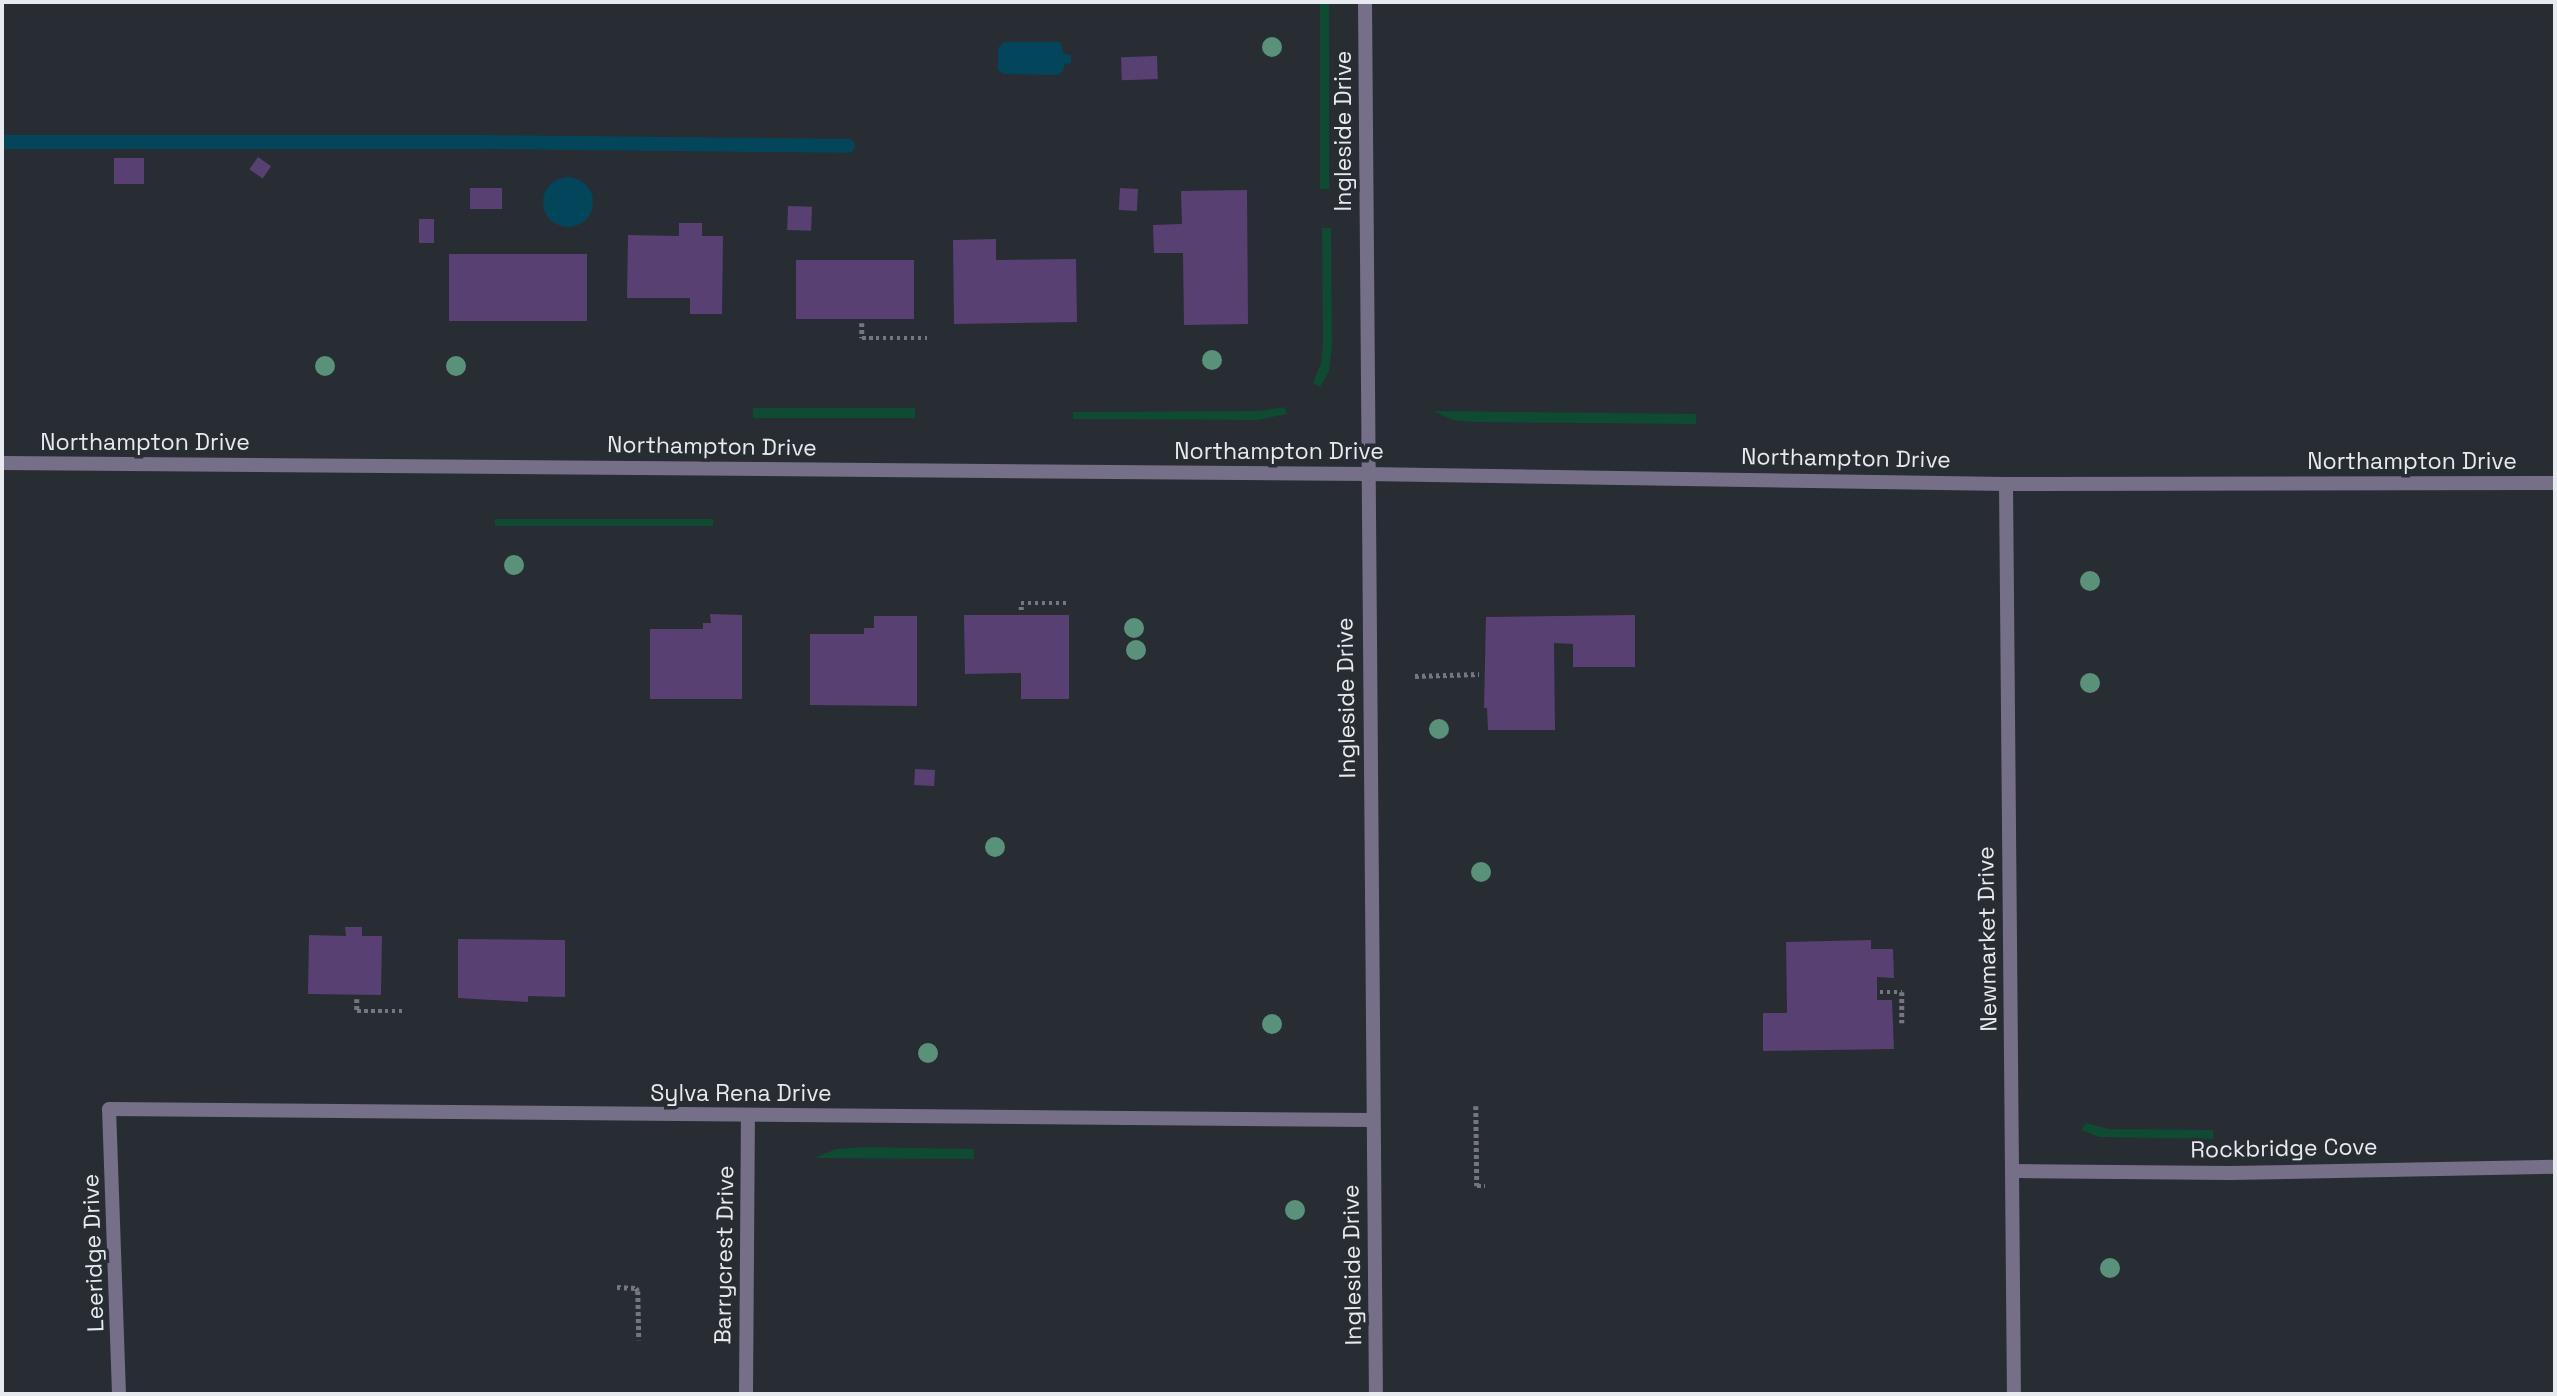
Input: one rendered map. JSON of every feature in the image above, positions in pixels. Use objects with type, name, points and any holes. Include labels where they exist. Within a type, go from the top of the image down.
[{"type":"street","name":"Ingleside Drive","points":[[1365,2],[1376,1394]]},
{"type":"street","name":"Northampton Drive","points":[[2,463],[1367,474],[2006,484],[2555,483]]},
{"type":"street","name":"Newmarket Drive","points":[[2006,484],[2014,1394]]},
{"type":"street","name":"Sylva Rena Drive","points":[[109,1109],[1372,1120]]},
{"type":"street","name":"Leeridge Drive","points":[[109,1109],[119,1394]]},
{"type":"street","name":"Barrycrest Drive","points":[[746,1394],[748,1115]]},
{"type":"street","name":"Rockbridge Cove","points":[[2014,1171],[2230,1172],[2555,1167]]},
{"type":"path","points":[[862,323],[862,338],[927,338]]},
{"type":"path","points":[[1021,610],[1021,603],[1067,603]]},
{"type":"path","points":[[1415,676],[1479,674]]},
{"type":"path","points":[[1880,992],[1902,992],[1902,1023]]},
{"type":"path","points":[[357,999],[357,1011],[403,1011]]},
{"type":"path","points":[[1476,1106],[1477,1186],[1485,1186]]},
{"type":"path","points":[[617,1287],[632,1287],[638,1291],[639,1340]]},
{"type":"green space","points":[[1320,2],[1329,2],[1329,189],[1320,189]]},
{"type":"green space","points":[[1322,228],[1331,228],[1332,345],[1329,371],[1320,387],[1313,383],[1321,363],[1323,345]]},
{"type":"green space","points":[[1284,407],[1287,414],[1258,420],[1073,419],[1073,412],[1259,411]]},
{"type":"green space","points":[[753,408],[915,408],[915,418],[753,418]]},
{"type":"green space","points":[[1433,411],[1696,414],[1696,424],[1475,422],[1453,420]]},
{"type":"green space","points":[[495,519],[713,519],[713,526],[495,526]]},
{"type":"green space","points":[[2086,1123],[2109,1129],[2213,1130],[2213,1139],[2099,1137],[2081,1130]]},
{"type":"green space","points":[[836,1149],[974,1149],[974,1159],[814,1158]]},
{"type":"water","points":[[1004,42],[1060,42],[1064,54],[1071,55],[1071,63],[1065,64],[1063,71],[1057,75],[1004,74],[998,70],[998,48]]},
{"type":"water","points":[[568,177],[585,185],[593,202],[585,219],[568,227],[551,219],[543,202],[551,185]]},
{"type":"building","points":[[1157,56],[1158,79],[1122,80],[1121,57]]},
{"type":"building","points":[[258,157],[271,166],[263,178],[249,169]]},
{"type":"building","points":[[114,158],[144,158],[144,184],[114,184]]},
{"type":"building","points":[[470,188],[502,188],[502,209],[470,209]]},
{"type":"building","points":[[1120,188],[1138,189],[1137,211],[1119,210]]},
{"type":"building","points":[[1247,190],[1248,324],[1184,325],[1183,253],[1154,253],[1153,225],[1182,224],[1181,191]]},
{"type":"building","points":[[788,206],[812,207],[811,231],[787,230]]},
{"type":"building","points":[[419,219],[434,219],[434,243],[419,243]]},
{"type":"building","points":[[679,223],[702,223],[702,236],[723,236],[722,314],[690,314],[690,298],[627,298],[628,235],[679,236]]},
{"type":"building","points":[[996,239],[996,260],[1076,259],[1077,322],[954,324],[953,240]]},
{"type":"building","points":[[449,254],[587,254],[587,321],[449,321]]},
{"type":"building","points":[[796,260],[914,260],[914,319],[796,319]]},
{"type":"building","points":[[710,614],[742,615],[742,699],[650,699],[650,629],[703,629],[703,623],[711,623]]},
{"type":"building","points":[[964,615],[1069,615],[1069,699],[1021,699],[1021,673],[965,674]]},
{"type":"building","points":[[1635,615],[1635,667],[1573,667],[1573,644],[1554,643],[1555,730],[1488,730],[1487,708],[1484,708],[1486,617]]},
{"type":"building","points":[[874,616],[917,616],[917,706],[810,705],[810,634],[864,634],[864,628],[874,628]]},
{"type":"building","points":[[915,769],[935,770],[934,786],[914,785]]},
{"type":"building","points":[[345,927],[362,927],[362,936],[382,936],[381,995],[308,994],[309,935],[346,936]]},
{"type":"building","points":[[458,939],[565,940],[565,997],[528,996],[528,1002],[458,998]]},
{"type":"building","points":[[1871,940],[1871,949],[1893,949],[1894,978],[1877,977],[1877,1000],[1892,1000],[1894,1049],[1763,1051],[1763,1013],[1787,1013],[1786,942]]},
{"type":"waterway","points":[[2,142],[487,142],[848,146]]}]
